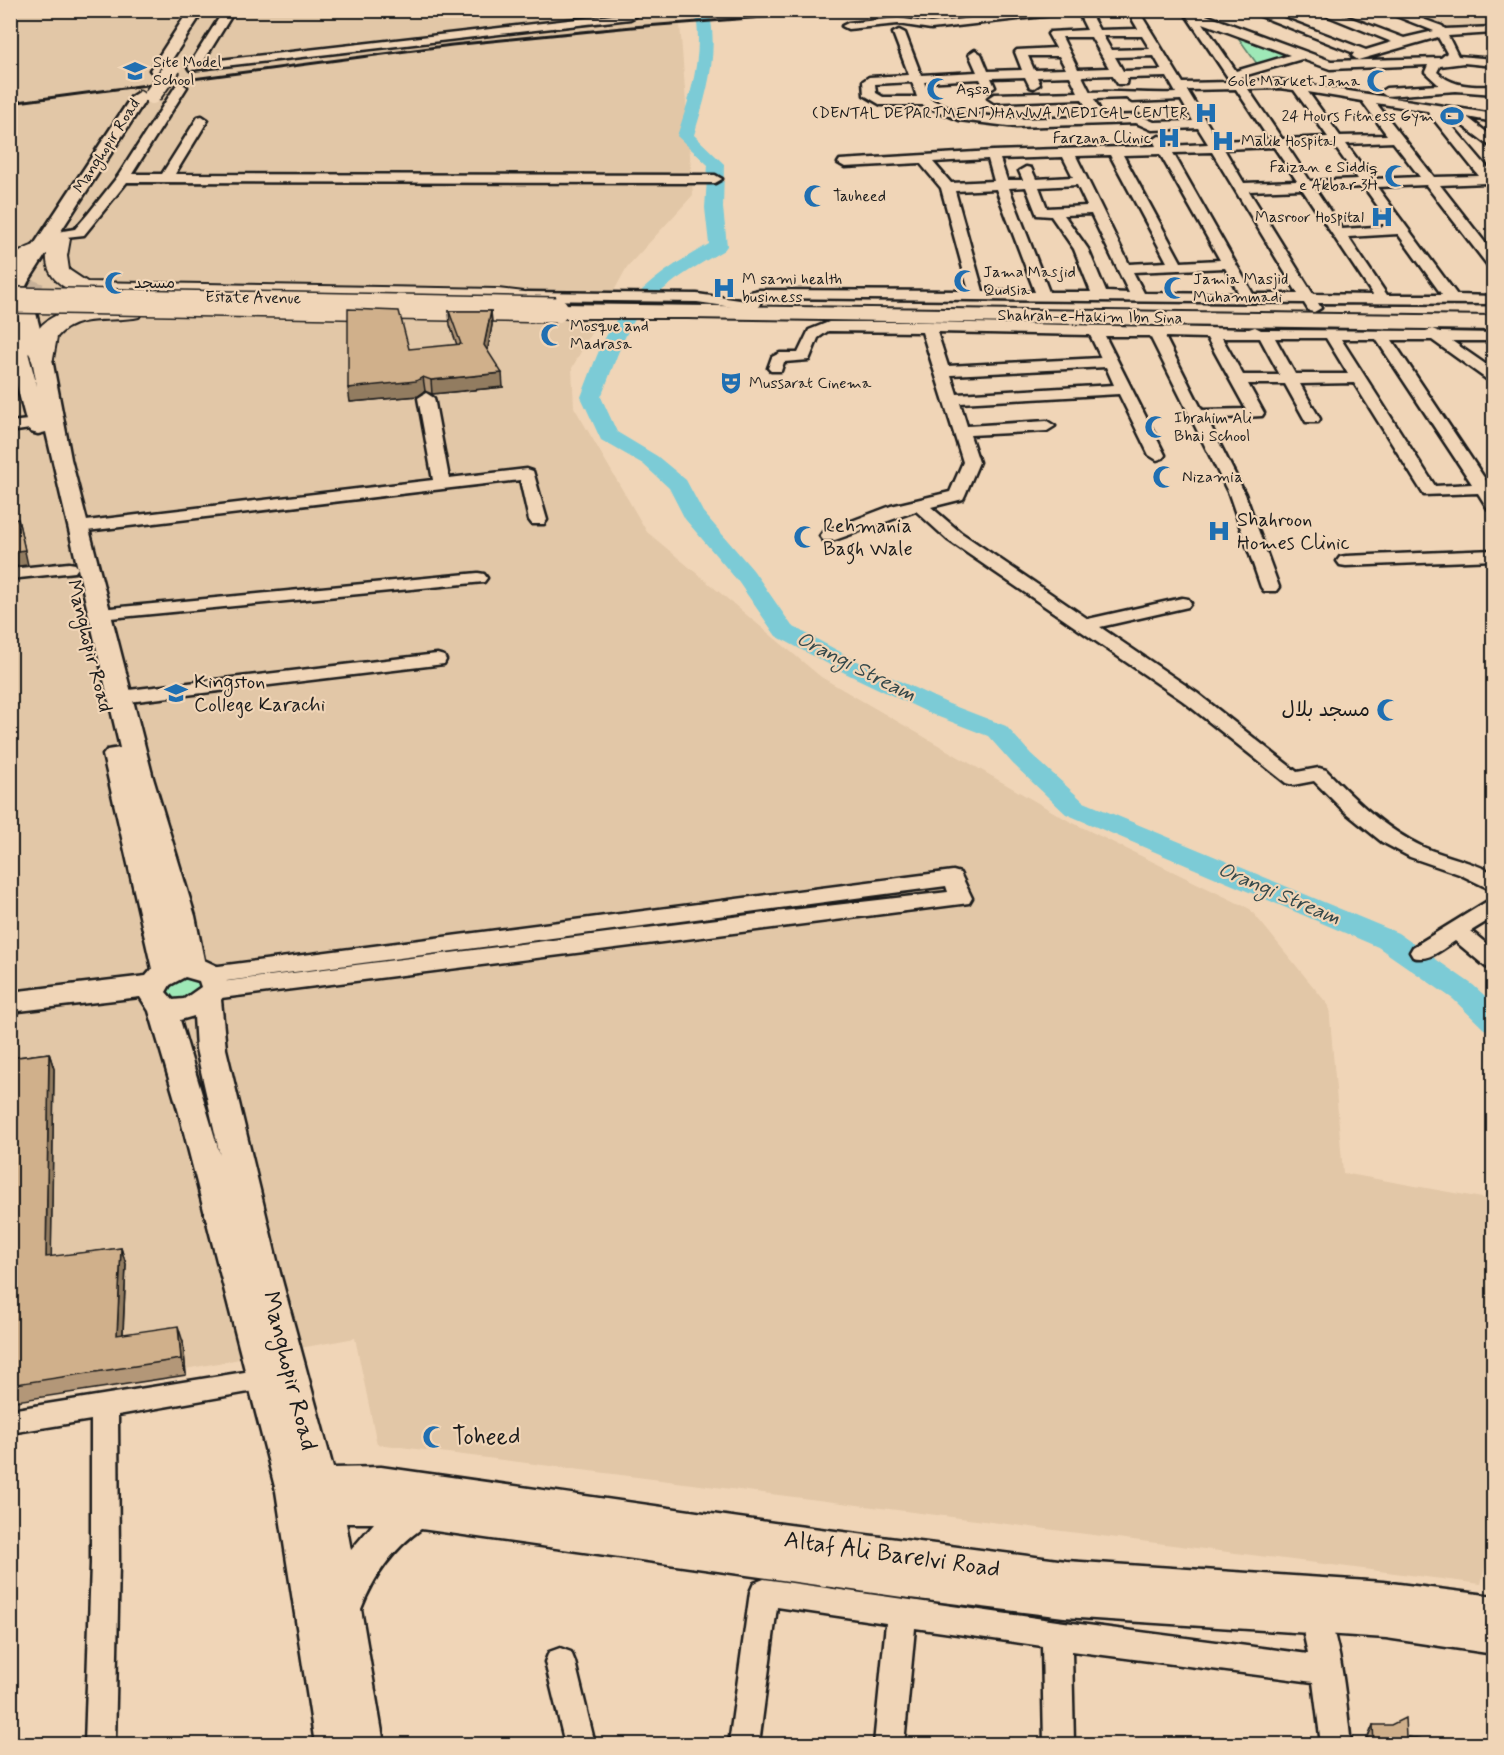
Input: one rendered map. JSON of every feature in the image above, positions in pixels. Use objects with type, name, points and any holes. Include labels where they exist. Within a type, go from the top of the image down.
[{"type":"highway","points":[[61,237],[55,261],[64,277],[83,288],[496,299],[556,306]]},
{"type":"highway","points":[[39,250],[18,293],[688,308]]},
{"type":"highway","points":[[119,289],[104,290],[93,295],[89,298],[89,304],[98,308],[199,311],[483,313],[556,306]]},
{"type":"highway","name":"Estate Avenue","points":[[18,293],[496,299]]},
{"type":"highway","name":"Shahrah-e-Hakim Ibn Sina","points":[[688,308],[1313,306],[1494,316]]},
{"type":"highway","name":"Shahrah-e-Hakim Ibn Sina","points":[[688,308],[1257,329],[1430,329],[1494,323]]},
{"type":"highway","points":[[42,359],[47,335],[59,325],[79,316],[92,313],[199,311]]},
{"type":"main road","name":"Manghopir Road","points":[[165,68],[197,10]]},
{"type":"main road","name":"Manghopir Road","points":[[39,250],[165,68],[211,10]]},
{"type":"main road","name":"Manghopir Road","points":[[146,96],[61,237],[18,293],[15,343],[37,424],[69,568],[182,987],[210,1041],[264,1273],[309,1501],[335,1744]]},
{"type":"main road","points":[[18,293],[33,341],[42,359],[62,459],[120,698],[140,778],[180,916],[182,987]]},
{"type":"main road","name":"Manghopir Road","points":[[182,987],[173,1048],[194,1113],[263,1380],[309,1501],[342,1609],[364,1744]]},
{"type":"main road","points":[[10,1002],[182,987]]},
{"type":"main road","points":[[10,1018],[182,987]]},
{"type":"main road","points":[[173,1048],[179,1040],[190,1035],[202,1036],[210,1041]]},
{"type":"main road","name":"Altaf Ali Barelvi Road","points":[[309,1501],[360,1480],[786,1541],[1066,1578],[1384,1610],[1494,1613]]},
{"type":"main road","name":"Altaf Ali Barelvi Road","points":[[309,1501],[417,1511],[902,1580],[1053,1599],[1315,1617],[1384,1610],[1494,1637]]},
{"type":"main road","points":[[342,1609],[350,1586],[366,1557],[395,1526],[417,1511]]},
{"type":"street","points":[[230,10],[194,67],[630,16]]},
{"type":"street","points":[[964,10],[977,21]]},
{"type":"street","points":[[848,26],[891,21],[932,26],[1070,10]]},
{"type":"street","points":[[1082,10],[1142,116],[1138,119]]},
{"type":"street","points":[[1140,10],[1132,11],[1313,306]]},
{"type":"street","points":[[1251,10],[1366,54]]},
{"type":"street","points":[[1318,10],[1403,42]]},
{"type":"street","points":[[1386,10],[1447,32],[1467,59]]},
{"type":"street","points":[[1190,13],[1330,65],[1467,59],[1492,62]]},
{"type":"street","points":[[1190,13],[1382,298]]},
{"type":"street","points":[[1237,80],[1278,84],[1302,79],[1330,65],[1403,42],[1447,32],[1493,31],[1494,13]]},
{"type":"street","points":[[1099,121],[1054,34],[1146,32]]},
{"type":"street","points":[[1447,32],[1453,54],[1435,64],[1431,72],[1444,83],[1460,88]]},
{"type":"street","points":[[899,33],[925,101]]},
{"type":"street","points":[[1052,122],[1021,52],[1063,51]]},
{"type":"street","points":[[1107,54],[1158,52]]},
{"type":"street","points":[[975,54],[996,106],[979,106],[985,119]]},
{"type":"street","points":[[994,98],[1131,96],[1183,92],[1237,80],[1302,55]]},
{"type":"street","points":[[1171,73],[1029,73],[870,81],[870,95],[881,101],[925,101],[959,116],[985,119],[1019,139],[1068,154],[1396,138]]},
{"type":"street","points":[[1302,79],[1345,94],[1494,118]]},
{"type":"street","points":[[1302,79],[1336,140],[1370,183],[1453,300]]},
{"type":"street","points":[[61,237],[79,232],[93,217],[123,178],[181,87]]},
{"type":"street","points":[[1345,94],[1460,88],[1492,91]]},
{"type":"street","points":[[1365,97],[1494,264]]},
{"type":"street","points":[[1431,108],[1492,181]]},
{"type":"street","points":[[1451,111],[1494,145]]},
{"type":"street","points":[[166,178],[207,120],[185,119]]},
{"type":"street","points":[[845,163],[993,155],[1052,122],[1138,119],[1152,126],[1203,124]]},
{"type":"street","points":[[1152,126],[1248,297]]},
{"type":"street","points":[[1019,139],[1029,183],[1043,295]]},
{"type":"street","points":[[1115,152],[1176,266]]},
{"type":"street","points":[[1068,154],[1138,296]]},
{"type":"street","points":[[993,155],[1001,184],[1032,212],[1081,249],[1100,296]]},
{"type":"street","points":[[924,160],[947,187],[977,295]]},
{"type":"street","points":[[123,178],[715,179]]},
{"type":"street","points":[[947,187],[1081,181]]},
{"type":"street","points":[[1242,188],[1492,181]]},
{"type":"street","points":[[1032,212],[1095,210]]},
{"type":"street","points":[[1338,233],[1403,230]]},
{"type":"street","points":[[1124,268],[1228,264]]},
{"type":"street","points":[[496,299],[696,298],[753,306],[755,295],[759,294],[1248,297],[1313,306],[1382,298],[1494,300]]},
{"type":"street","points":[[776,368],[777,360],[780,358],[804,357],[807,342],[814,331],[821,327],[927,326],[1212,333],[1257,329],[1381,335],[1430,329],[1494,337]]},
{"type":"street","points":[[829,536],[897,510],[957,495],[971,462],[927,326]]},
{"type":"street","points":[[1257,329],[1290,379],[1312,419]]},
{"type":"street","points":[[1430,329],[1487,374],[1494,387]]},
{"type":"street","points":[[1095,330],[1157,455]]},
{"type":"street","points":[[1155,332],[1237,494],[1270,587]]},
{"type":"street","points":[[1197,415],[1256,413],[1212,333]]},
{"type":"street","points":[[1331,334],[1430,491],[1483,488]]},
{"type":"street","points":[[1381,335],[1494,505]]},
{"type":"street","points":[[942,371],[1111,362]]},
{"type":"street","points":[[1238,380],[1359,378]]},
{"type":"street","points":[[951,399],[1124,389]]},
{"type":"street","points":[[426,399],[442,485]]},
{"type":"street","points":[[10,427],[37,424]]},
{"type":"street","points":[[961,431],[1047,426]]},
{"type":"street","points":[[78,527],[527,474],[538,520]]},
{"type":"street","points":[[920,504],[954,536],[1190,697],[1293,779],[1319,774],[1350,806],[1393,839],[1417,852],[1479,873],[1494,884]]},
{"type":"street","points":[[1346,561],[1494,555]]},
{"type":"street","points":[[10,574],[69,568]]},
{"type":"street","points":[[100,614],[478,578]]},
{"type":"street","points":[[1085,625],[1182,603]]},
{"type":"street","points":[[120,698],[437,660]]},
{"type":"street","points":[[182,987],[755,913],[953,878],[961,898],[755,913]]},
{"type":"street","points":[[1421,952],[1494,907]]},
{"type":"street","points":[[1456,930],[1494,962]]},
{"type":"street","points":[[10,1422],[263,1380]]},
{"type":"street","points":[[100,1744],[105,1563],[104,1407]]},
{"type":"street","points":[[744,1744],[764,1592],[1057,1635],[1326,1670]]},
{"type":"street","points":[[889,1744],[902,1612]]},
{"type":"street","points":[[1315,1617],[1326,1670],[1336,1744]]},
{"type":"street","points":[[1057,1635],[1059,1744]]},
{"type":"street","points":[[560,1662],[580,1744]]},
{"type":"shaded area","points":[[11,11],[679,11],[693,195],[627,267],[572,368],[574,407],[647,532],[821,677],[1069,821],[1250,909],[1329,1006],[1343,1173],[1493,1200],[1494,1529],[1481,1584],[377,1444],[355,1338],[11,1401]]},
{"type":"shaded area","points":[[1386,11],[1493,11],[1492,31],[1452,32]]},
{"type":"green space","points":[[1232,29],[1302,55],[1260,68]]},
{"type":"green space","points":[[175,976],[200,977],[202,995],[172,1004],[162,986]]},
{"type":"building","points":[[348,309],[399,311],[409,349],[461,344],[449,311],[491,311],[484,345],[502,373],[431,380],[423,377],[416,381],[348,388]]},
{"type":"building","points":[[18,519],[25,550],[10,552],[10,521]]},
{"type":"building","points":[[49,1053],[46,1257],[121,1248],[117,1335],[178,1326],[181,1359],[10,1385],[10,1058]]},
{"type":"building","points":[[1405,1718],[1406,1737],[1470,1744],[1374,1744],[1373,1725],[1391,1725]]},
{"type":"waterway","name":"Orangi Stream","points":[[702,10],[706,26],[706,58],[700,89],[685,136],[716,164],[714,208],[718,246],[673,272],[650,291],[619,330],[591,397],[608,436],[650,460],[678,485],[693,514],[745,575],[784,631],[853,668],[940,709],[997,731],[1022,759],[1075,808],[1388,940],[1463,992],[1494,1022]]},
{"type":"tunnel","points":[[33,289],[36,281]]},
{"type":"tunnel","points":[[26,309],[34,288]]},
{"type":"railway","points":[[10,103],[452,45],[632,27],[858,10]]},
{"type":"place","name":"Site Model School","points":[[135,71]]},
{"type":"place","name":"Gole Market Jama","points":[[1378,81]]},
{"type":"place","name":"Aqsa","points":[[938,89]]},
{"type":"place","name":"(DENTAL DEPARTMENT)HAWWA MEDICAL CENTER","points":[[1206,113]]},
{"type":"place","name":"24 Hours Fitness Gym","points":[[1452,116]]},
{"type":"place","name":"Farzana Clinic","points":[[1169,138]]},
{"type":"place","name":"Malik Hospital","points":[[1223,141]]},
{"type":"place","name":"Faizan e Siddiq e Akbar 3H","points":[[1396,176]]},
{"type":"place","name":"Tauheed","points":[[815,196]]},
{"type":"place","name":"Masroor Hospital","points":[[1382,217]]},
{"type":"place","name":"Jama Masjid Qudsia","points":[[965,281]]},
{"type":"place","name":"مسجد","points":[[116,283]]},
{"type":"place","name":"M sami health business","points":[[724,288]]},
{"type":"place","name":"Jamia Masjid Muhammadi","points":[[1175,288]]},
{"type":"place","name":"Mosque and Madrasa","points":[[552,335]]},
{"type":"place","name":"Mussarat Cinema","points":[[731,383]]},
{"type":"place","name":"Ibrahim Ali Bhai School","points":[[1156,427]]},
{"type":"place","name":"Nizamia","points":[[1164,477]]},
{"type":"place","name":"Shahroon Homes Clinic","points":[[1219,531]]},
{"type":"place","name":"Rehmania Bagh Wale","points":[[805,537]]},
{"type":"place","name":"Kingston College Karachi","points":[[176,693]]},
{"type":"place","name":"مسجد بلال","points":[[1388,710]]},
{"type":"place","name":"Toheed","points":[[434,1437]]}]
